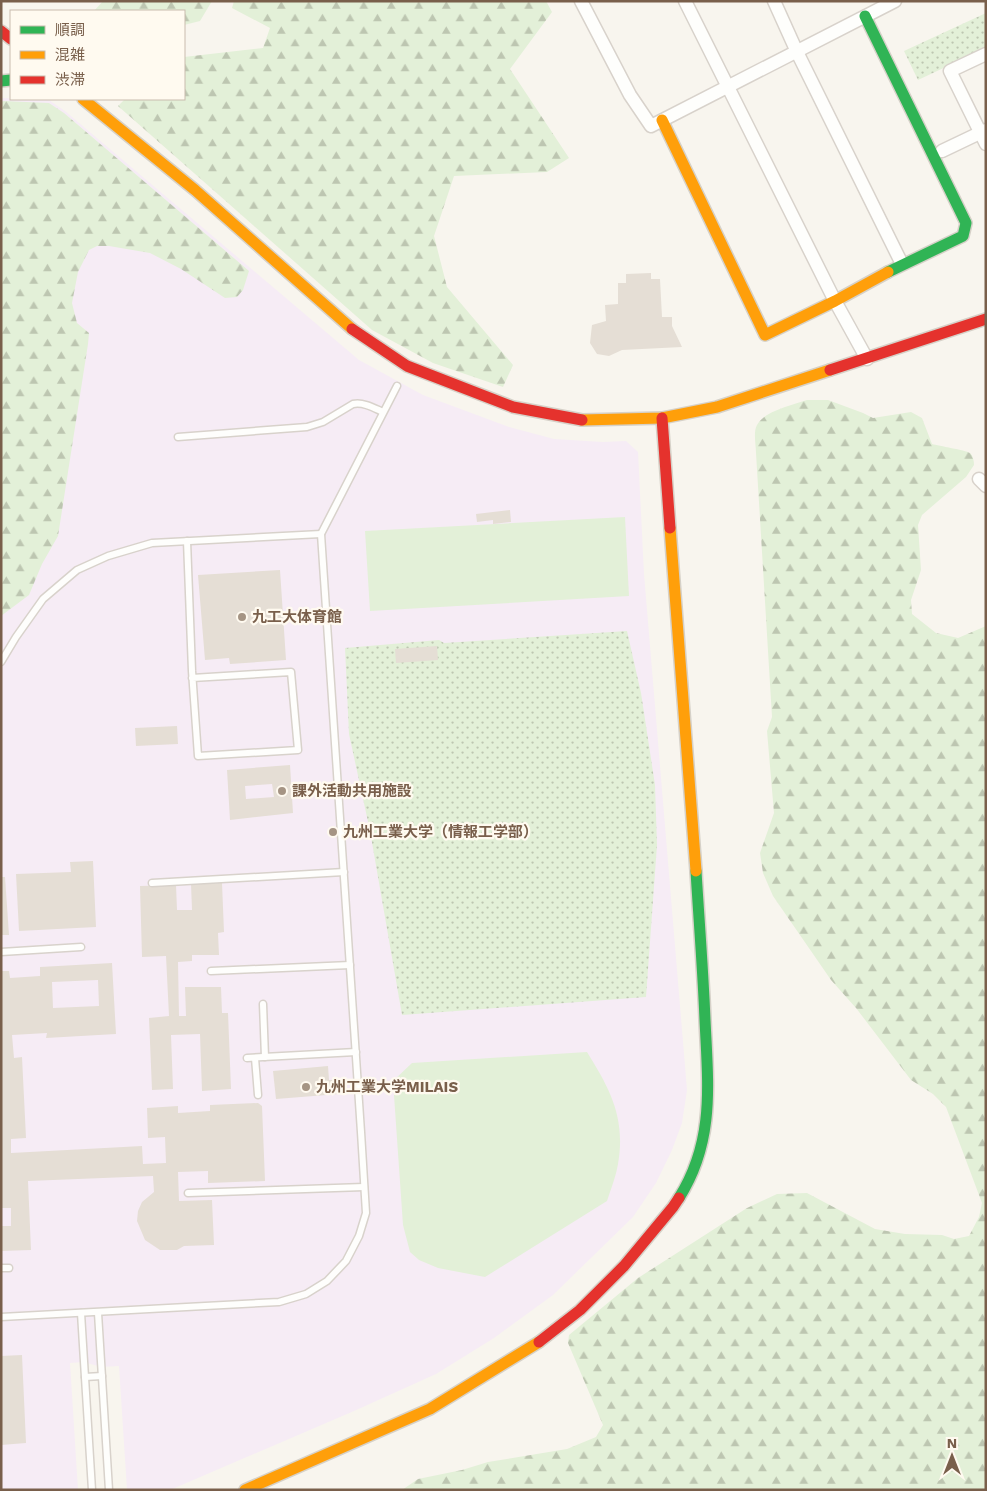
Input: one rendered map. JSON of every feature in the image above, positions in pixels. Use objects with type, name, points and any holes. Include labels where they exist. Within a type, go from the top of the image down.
[{"type":"street","points":[[581,1],[630,95],[651,126],[895,1]]},
{"type":"street","points":[[685,1],[835,301],[867,359]]},
{"type":"street","points":[[774,1],[797,52],[902,264]]},
{"type":"street","points":[[662,120],[765,335],[835,301],[902,264],[962,236],[966,223],[865,16]]},
{"type":"street","points":[[942,151],[984,136],[950,71],[986,54]]},
{"type":"street","points":[[84,100],[195,190],[357,334],[407,366],[512,407],[578,420],[662,418],[717,407],[986,319]]},
{"type":"street","points":[[245,1490],[263,1486],[430,1410],[530,1348],[580,1310],[624,1266],[673,1208],[689,1182],[700,1152],[706,1123],[708,1094],[703,972],[662,418]]},
{"type":"lane","points":[[1,1317],[279,1302],[306,1294],[327,1281],[346,1261],[360,1236],[366,1213],[336,737],[321,534],[397,386]]},
{"type":"lane","points":[[178,436],[308,427],[323,422],[353,404],[358,403],[383,412]]},
{"type":"lane","points":[[1,662],[43,599],[76,570],[108,556],[152,543],[321,534]]},
{"type":"lane","points":[[187,541],[192,678],[198,756],[298,750],[291,672],[192,678]]},
{"type":"lane","points":[[152,883],[344,872]]},
{"type":"lane","points":[[1,952],[81,947]]},
{"type":"lane","points":[[211,971],[350,965]]},
{"type":"lane","points":[[263,1004],[265,1057]]},
{"type":"lane","points":[[246,1058],[356,1052]]},
{"type":"lane","points":[[255,1058],[258,1095]]},
{"type":"lane","points":[[188,1193],[364,1187]]},
{"type":"lane","points":[[1,1268],[9,1268]]},
{"type":"lane","points":[[98,1312],[109,1490]]},
{"type":"lane","points":[[81,1313],[92,1490]]},
{"type":"lane","points":[[85,1377],[102,1376]]},
{"type":"shaded area","name":"九州工業大学（情報工学部）","points":[[1,99],[49,100],[65,111],[359,360],[423,395],[509,427],[554,439],[603,442],[626,441],[638,452],[644,574],[687,1090],[682,1123],[672,1150],[656,1183],[633,1217],[553,1295],[494,1338],[436,1374],[170,1490],[127,1490],[119,1366],[101,1367],[84,1362],[70,1363],[78,1490],[1,1490]]},
{"type":"green space","points":[[103,1],[212,1],[200,21],[185,25],[185,10],[95,10]]},
{"type":"green space","points":[[234,1],[546,1],[552,12],[510,69],[569,158],[547,172],[454,176],[434,236],[447,287],[513,365],[503,387],[433,363],[372,330],[118,106],[124,100],[185,100],[185,57],[263,48],[270,28],[232,8]]},
{"type":"green space","points":[[986,13],[986,48],[918,80],[904,51]]},
{"type":"green space","points":[[1,102],[49,103],[64,113],[249,271],[243,290],[237,297],[225,298],[181,269],[150,253],[109,246],[97,246],[89,250],[78,272],[72,303],[77,323],[89,333],[58,536],[42,564],[29,595],[1,616]]},
{"type":"green space","points":[[807,400],[828,400],[873,418],[911,412],[922,418],[932,444],[970,453],[974,462],[966,477],[922,515],[918,525],[921,570],[911,600],[912,614],[936,633],[958,638],[986,626],[986,1490],[402,1490],[418,1479],[462,1470],[488,1462],[567,1449],[596,1437],[603,1425],[568,1343],[569,1335],[638,1278],[747,1208],[777,1194],[807,1193],[875,1229],[905,1234],[942,1235],[954,1239],[969,1236],[979,1217],[982,1203],[946,1107],[933,1094],[911,1080],[856,1008],[831,980],[773,896],[763,873],[760,853],[774,813],[767,731],[772,717],[755,431],[761,420],[772,412]]},
{"type":"green space","points":[[625,517],[629,596],[370,611],[365,531]]},
{"type":"green space","points":[[627,631],[641,693],[655,785],[657,845],[646,997],[402,1015],[370,831],[349,734],[345,648],[439,640],[444,643]]},
{"type":"green space","points":[[587,1052],[609,1092],[618,1118],[620,1132],[618,1164],[607,1201],[485,1277],[438,1268],[419,1260],[410,1252],[403,1225],[393,1081],[412,1063]]},
{"type":"building","points":[[651,273],[651,279],[660,279],[662,317],[672,317],[672,326],[682,347],[622,350],[609,356],[597,354],[590,343],[592,325],[606,321],[605,305],[618,304],[618,283],[626,283],[626,274]]},
{"type":"building","points":[[510,510],[511,522],[493,524],[493,520],[477,522],[476,514]]},
{"type":"building","name":"九工大体育館","points":[[280,570],[286,660],[230,664],[229,658],[205,660],[198,575]]},
{"type":"building","points":[[437,646],[438,660],[396,663],[395,649]]},
{"type":"building","points":[[177,726],[178,744],[136,746],[135,728]]},
{"type":"building","name":"課外活動共用施設","points":[[290,765],[293,813],[230,820],[227,770]],"holes":[[[272,784],[274,797],[246,799],[245,786]]]},
{"type":"building","points":[[93,861],[96,927],[19,931],[16,874],[71,872],[70,862]]},
{"type":"building","points":[[1,877],[5,877],[9,935],[1,935]]},
{"type":"building","points":[[222,883],[224,932],[218,933],[219,955],[192,955],[192,961],[178,962],[179,1016],[186,1016],[185,987],[221,987],[222,1013],[228,1013],[231,1089],[202,1091],[200,1034],[171,1035],[173,1089],[152,1090],[149,1018],[169,1016],[166,956],[142,957],[140,886],[176,885],[177,910],[192,910],[191,884]]},
{"type":"building","points":[[112,963],[116,1034],[46,1038],[47,1033],[12,1035],[14,1058],[22,1057],[26,1138],[11,1139],[11,1153],[142,1146],[143,1164],[166,1163],[165,1137],[148,1138],[147,1108],[178,1106],[178,1113],[210,1111],[210,1105],[258,1103],[262,1106],[265,1181],[208,1183],[208,1171],[178,1172],[179,1201],[212,1200],[214,1245],[184,1246],[177,1250],[160,1250],[145,1240],[137,1221],[138,1211],[142,1202],[154,1192],[153,1176],[28,1181],[31,1250],[1,1251],[1,1226],[11,1226],[11,1208],[1,1208],[1,971],[9,971],[10,978],[40,976],[40,967]],"holes":[[[98,980],[99,1006],[53,1008],[52,982]]]},
{"type":"building","name":"九州工業大学MILAIS","points":[[328,1066],[329,1080],[337,1080],[339,1094],[276,1099],[273,1071]]},
{"type":"building","points":[[22,1355],[26,1443],[1,1445],[1,1356]]},
{"type":"traffic: fast","points":[[865,16],[966,223],[963,236],[888,272]]},
{"type":"traffic: fast","points":[[1,81],[10,80]]},
{"type":"traffic: fast","points":[[679,1198],[691,1177],[699,1155],[707,1112],[707,1067],[696,871]]},
{"type":"traffic: slow","points":[[84,100],[195,190],[352,329]]},
{"type":"traffic: slow","points":[[662,120],[765,335],[835,301],[888,272]]},
{"type":"traffic: slow","points":[[582,420],[662,418],[717,407],[830,370]]},
{"type":"traffic: slow","points":[[670,528],[696,871]]},
{"type":"traffic: slow","points":[[245,1490],[430,1409],[539,1342]]},
{"type":"traffic: jam","points":[[1,31],[10,38]]},
{"type":"traffic: jam","points":[[830,370],[986,319]]},
{"type":"traffic: jam","points":[[352,329],[407,366],[513,407],[582,420]]},
{"type":"traffic: jam","points":[[662,418],[670,528]]},
{"type":"traffic: jam","points":[[539,1342],[580,1310],[624,1266],[679,1198]]},
{"type":"place","name":"九工大体育館","points":[[242,617]]},
{"type":"place","name":"課外活動共用施設","points":[[282,791]]},
{"type":"place","name":"九州工業大学（情報工学部）","points":[[333,832]]},
{"type":"place","name":"九州工業大学MILAIS","points":[[306,1087]]}]
